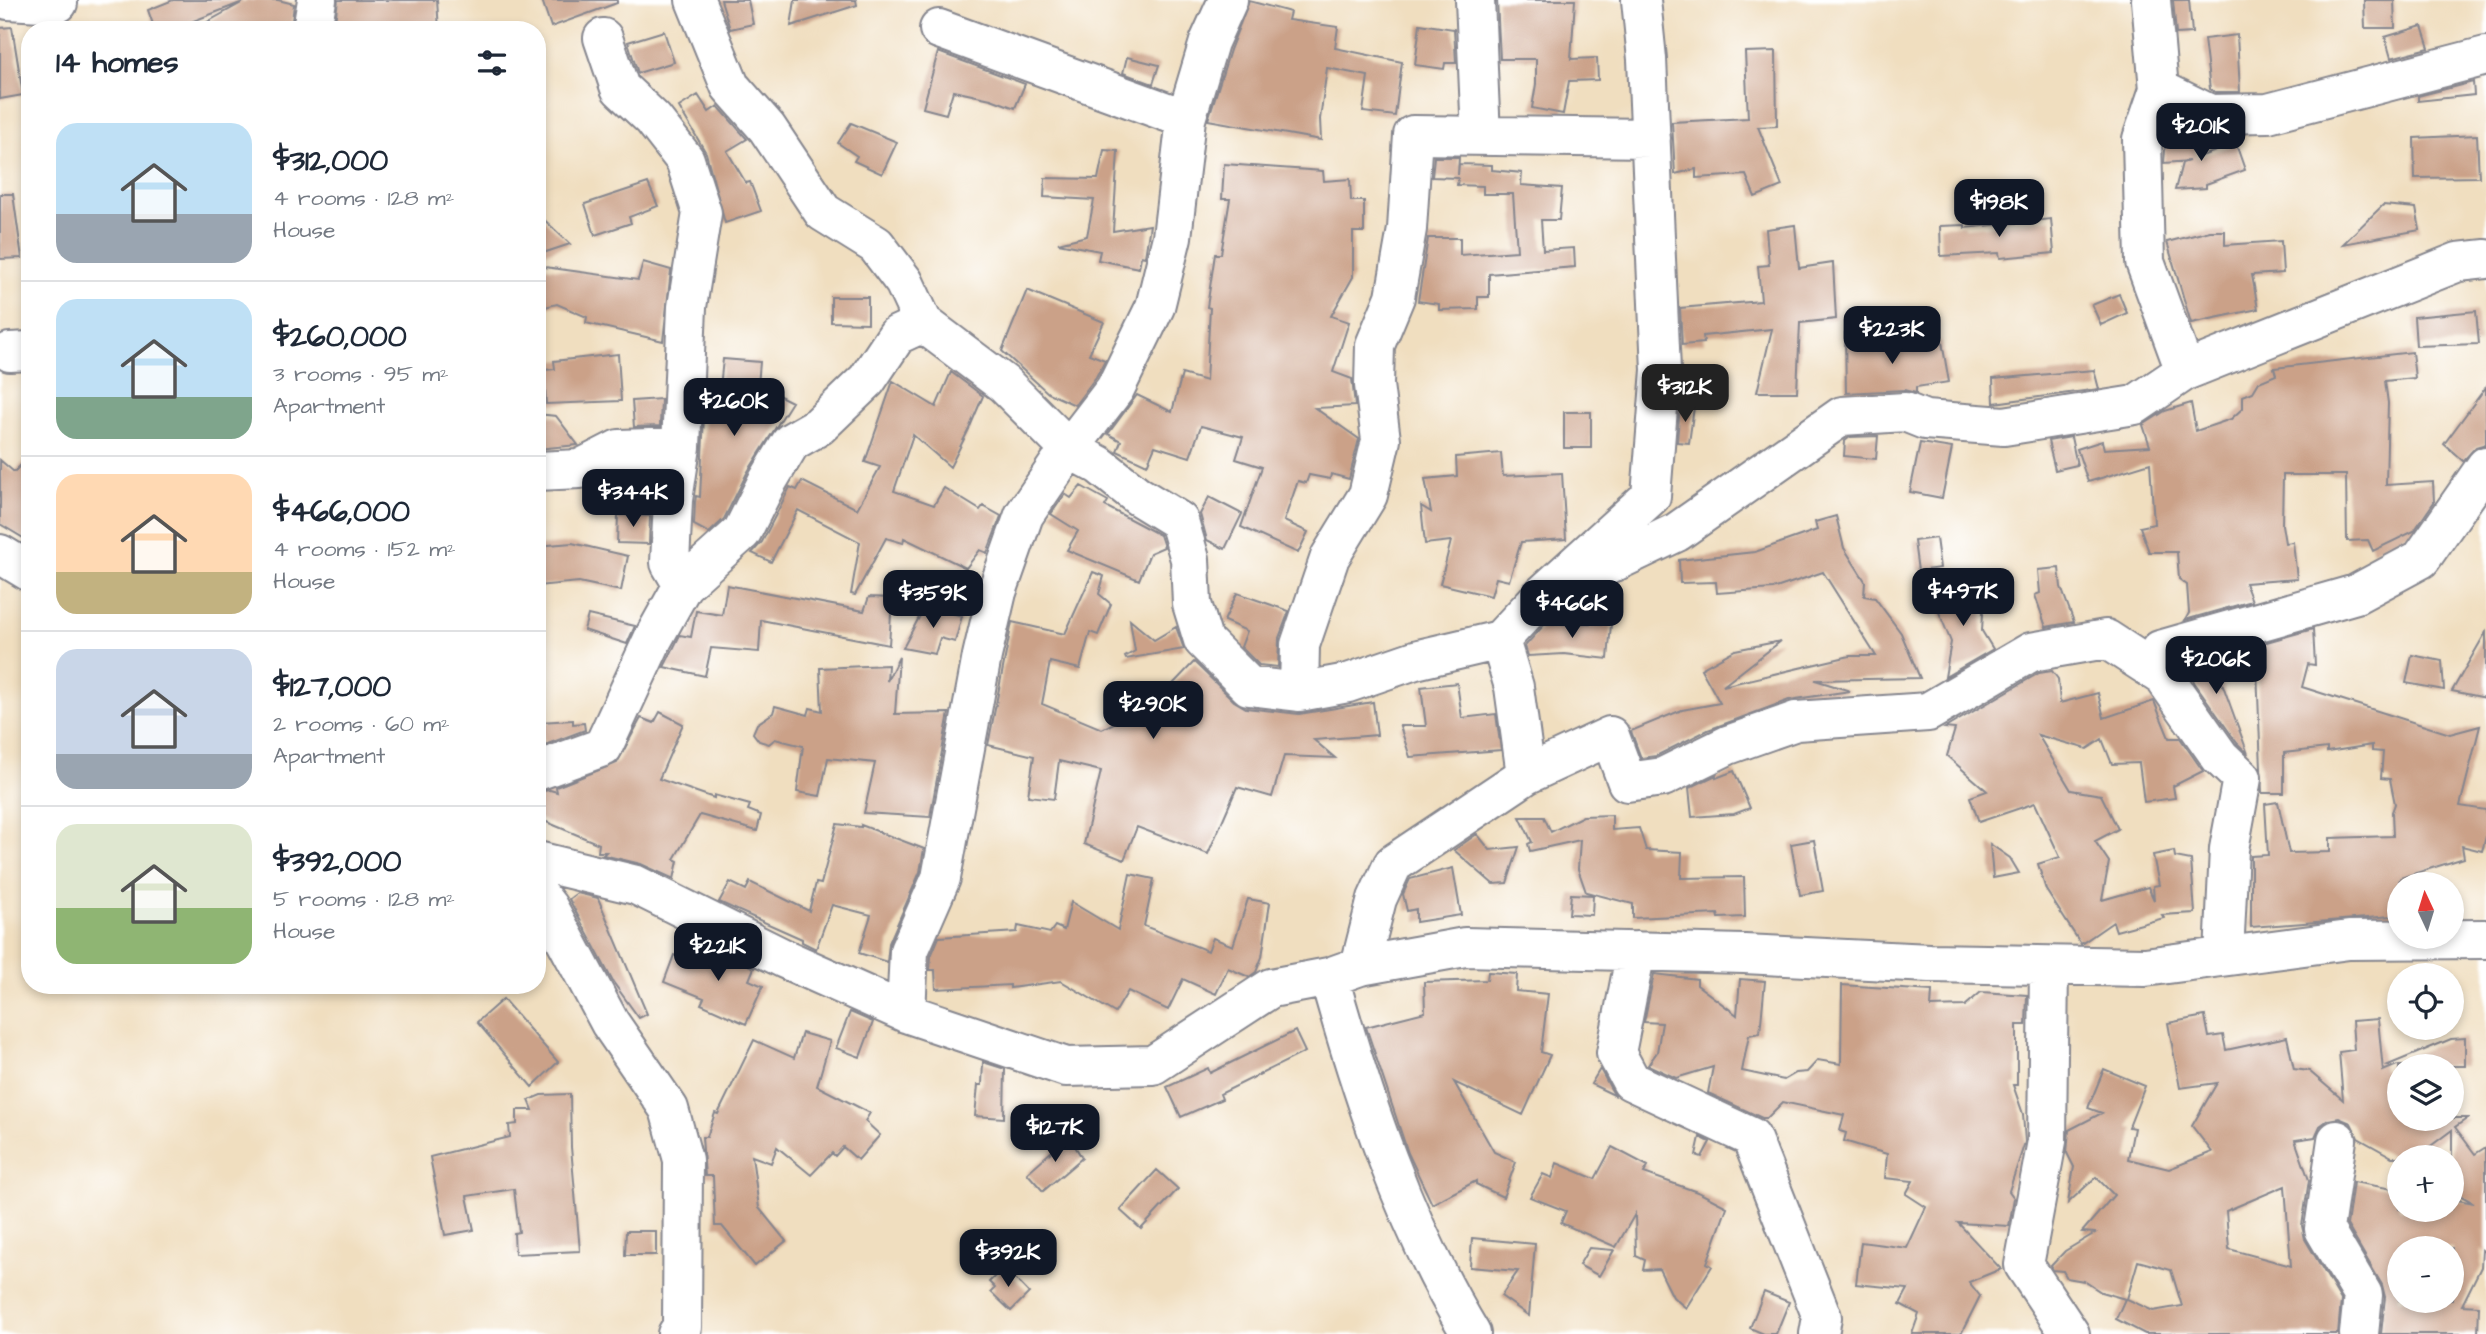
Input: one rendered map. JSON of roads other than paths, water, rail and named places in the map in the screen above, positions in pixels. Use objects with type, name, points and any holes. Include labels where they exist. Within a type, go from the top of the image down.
[{"type":"street","points":[[8,0],[60,11]]},
{"type":"street","points":[[314,21],[317,0]]},
{"type":"street","points":[[695,0],[730,86],[767,128],[823,212],[876,245],[904,282],[923,323],[1004,384],[1069,449],[1099,465],[1138,496],[1180,521],[1190,559],[1192,604],[1203,640],[1250,686],[1299,692],[1348,682],[1415,660],[1500,640],[1539,598],[1651,496],[1661,370],[1642,0]]},
{"type":"street","points":[[906,1013],[909,951],[941,878],[982,656],[997,592],[1024,515],[1069,449],[1115,389],[1155,307],[1172,237],[1186,119],[1209,42],[1228,0]]},
{"type":"street","points":[[1475,0],[1481,136]]},
{"type":"street","points":[[2151,0],[2159,89],[2142,139],[2145,262],[2185,371]]},
{"type":"street","points":[[939,29],[1186,119]]},
{"type":"street","points":[[603,38],[620,88],[653,119],[685,160],[702,213],[687,307],[681,447],[673,500],[670,563],[683,585]]},
{"type":"street","points":[[2159,89],[2210,114],[2268,113],[2486,56]]},
{"type":"street","points":[[1299,692],[1300,645],[1330,557],[1368,495],[1381,440],[1374,385],[1375,345],[1395,297],[1407,229],[1413,135],[1651,138]]},
{"type":"street","points":[[1539,598],[1677,532],[1842,416],[1905,412],[1925,420],[2004,426],[2135,405],[2185,371],[2458,262],[2486,258]]},
{"type":"street","points":[[546,768],[603,747],[653,639],[683,585],[743,532],[765,484],[791,442],[819,426],[867,380],[897,335],[923,323]]},
{"type":"street","points":[[546,471],[580,469],[619,449],[681,447]]},
{"type":"street","points":[[2163,676],[2160,650],[2356,594],[2421,559],[2486,466]]},
{"type":"street","points":[[0,554],[21,567]]},
{"type":"street","points":[[1471,1334],[1441,1285],[1359,1085],[1345,972],[1393,864],[1526,775],[1610,736],[1627,782],[1663,777],[1728,745],[1796,721],[1928,712],[2031,652],[2106,639],[2163,676],[2220,757],[2242,778],[2229,849],[2224,957]]},
{"type":"street","points":[[1500,640],[1514,687],[1526,775]]},
{"type":"street","points":[[546,863],[636,885],[785,959],[906,1013],[1066,1067],[1153,1065],[1272,988],[1465,947],[2145,967],[2349,940],[2486,939]]},
{"type":"street","points":[[546,904],[610,1023],[669,1109],[683,1160],[682,1327],[677,1334]]},
{"type":"street","points":[[1636,951],[1616,1054],[1631,1082],[1751,1137],[1822,1317],[1819,1334]]},
{"type":"street","points":[[2049,965],[2047,1142],[2024,1265],[2070,1334]]},
{"type":"street","points":[[2337,1140],[2324,1229],[2363,1295],[2358,1334]]}]
